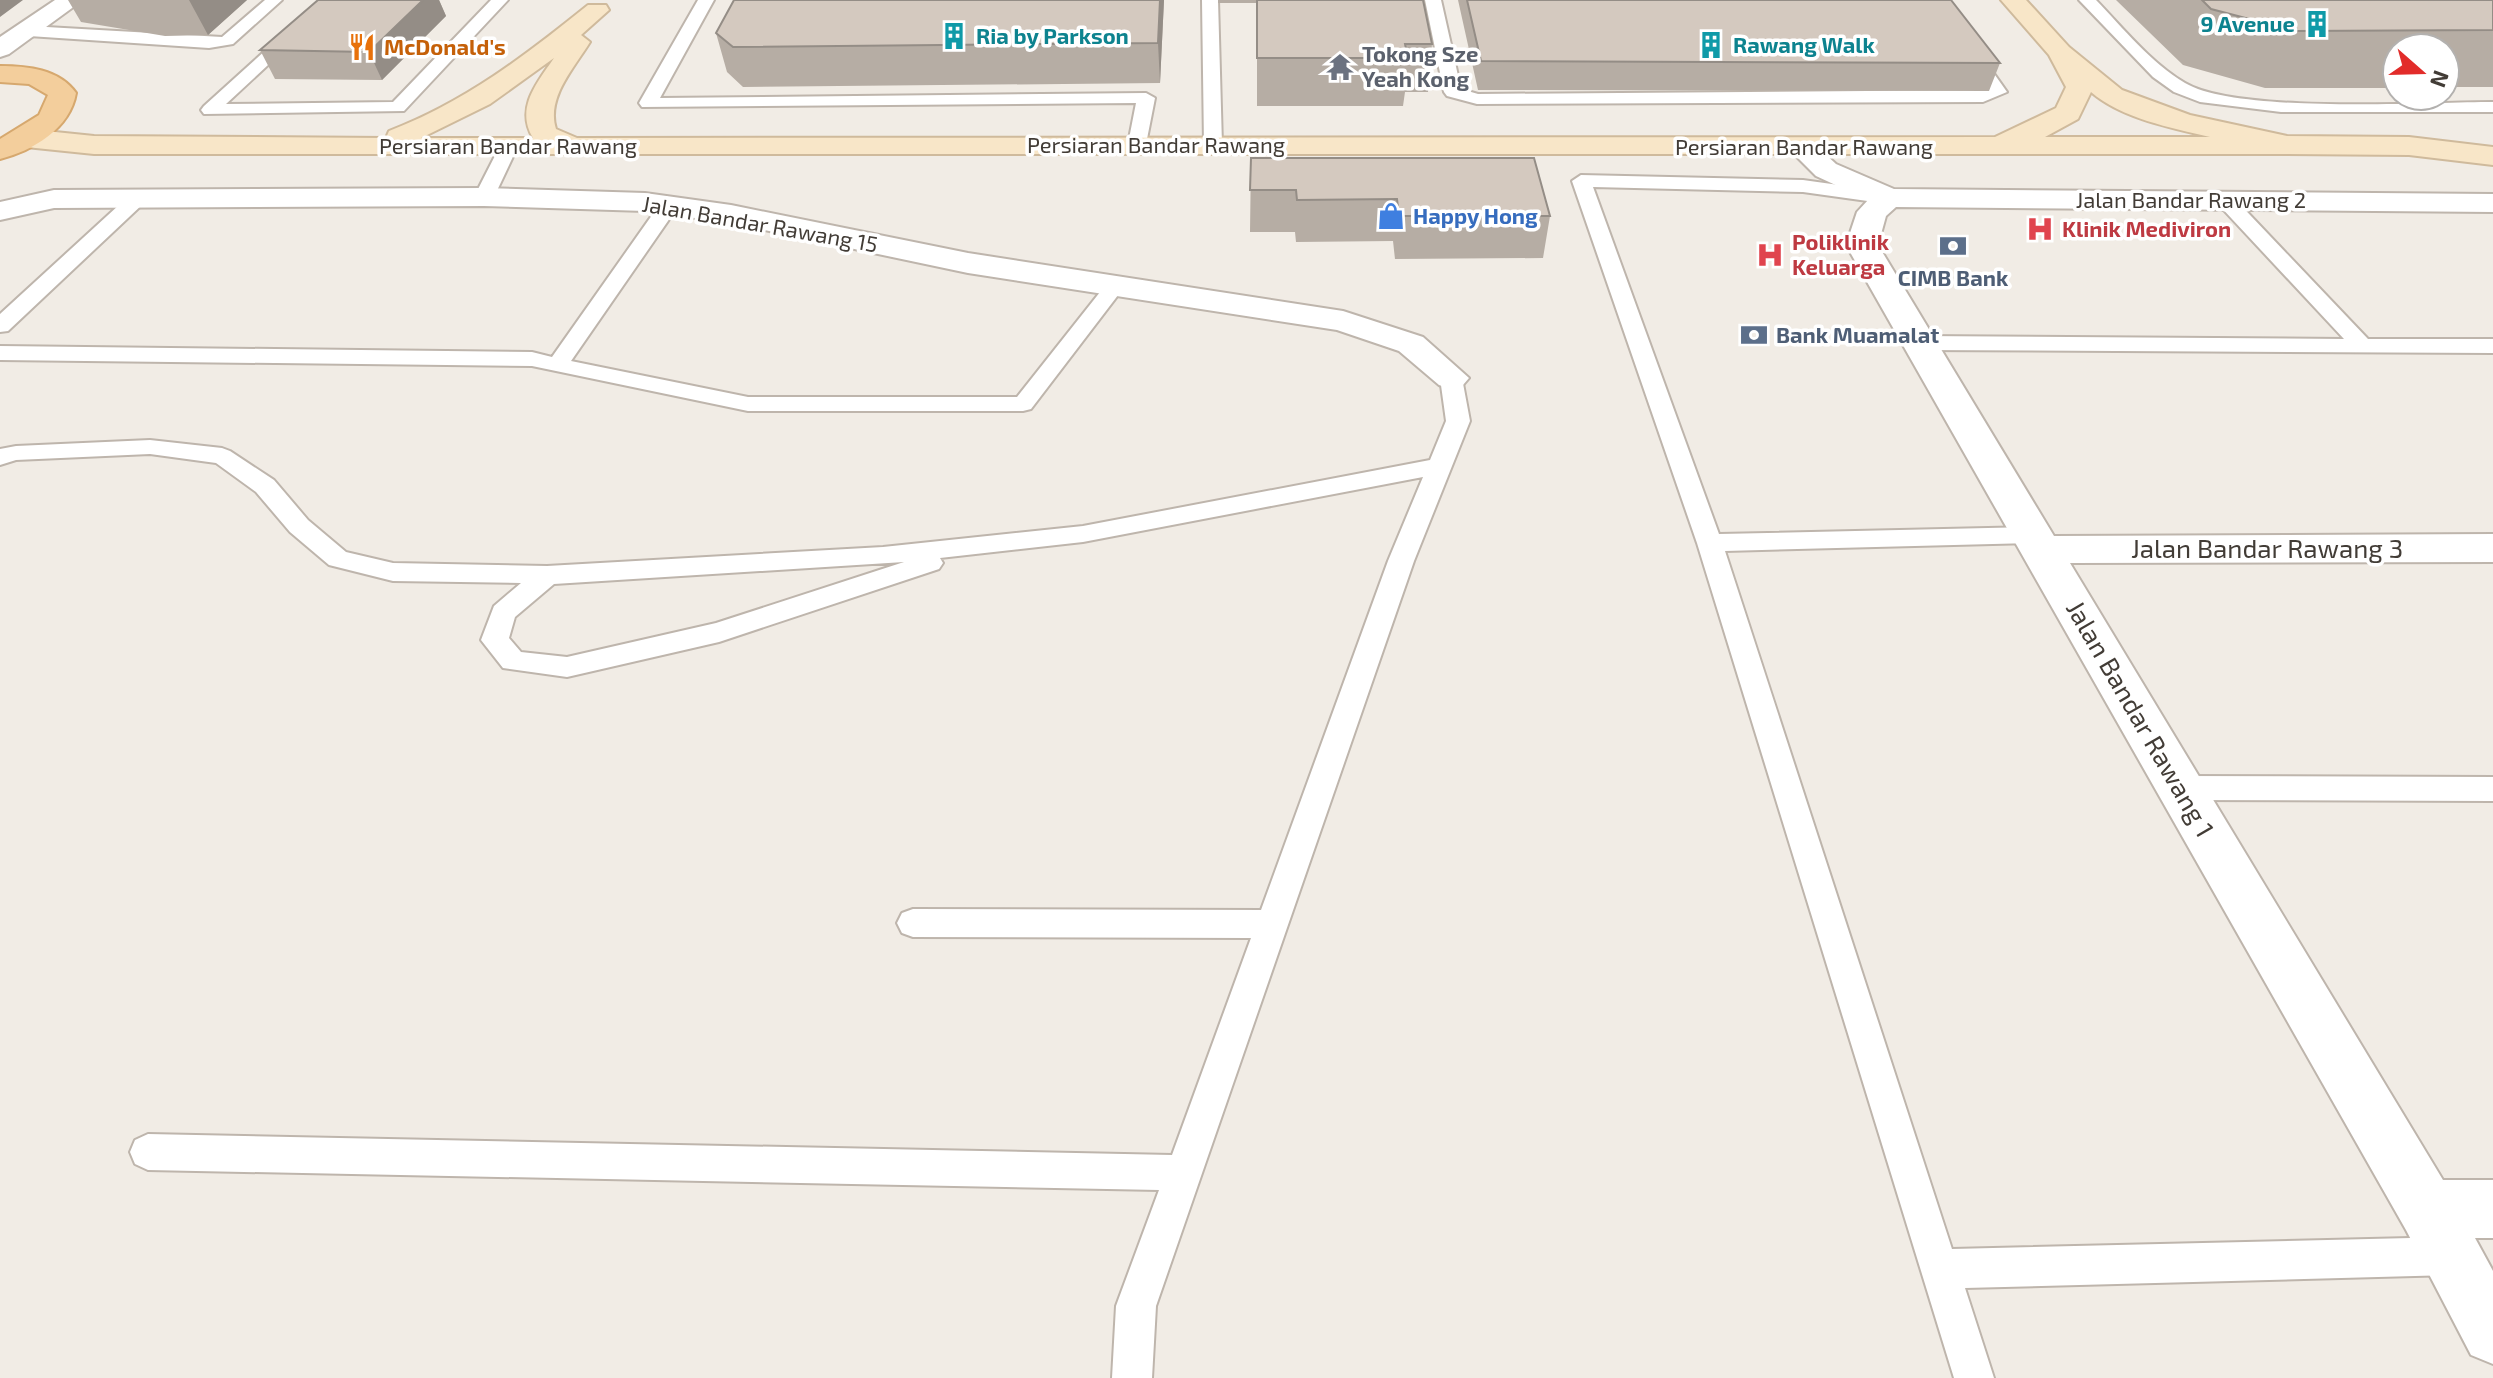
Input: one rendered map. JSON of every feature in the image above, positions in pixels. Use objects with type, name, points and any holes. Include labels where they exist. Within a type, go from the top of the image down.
[{"type":"main road","points":[[0,74],[39,78],[53,84],[62,93],[62,105],[50,121],[13,144]]},
{"type":"street","points":[[0,49],[71,0]]},
{"type":"street","points":[[2013,0],[2060,52],[2112,96],[2182,122],[2287,145],[2409,146],[2493,156]]},
{"type":"street","points":[[569,145],[544,134],[538,116],[544,94],[601,5]]},
{"type":"street","points":[[372,147],[439,123],[501,88],[601,5]]},
{"type":"street","points":[[1986,146],[2037,130],[2068,113],[2079,87],[2060,52]]},
{"type":"street","name":"Persiaran Bandar Rawang","points":[[13,144],[372,147],[1137,144],[1802,148],[2287,145]]},
{"type":"street","points":[[1802,148],[1826,170],[1889,198]]},
{"type":"street","name":"Jalan Bandar Rawang 15","points":[[0,211],[54,199],[138,198],[484,197],[669,205],[731,214],[968,263],[1343,321],[1411,344],[1451,378]]},
{"type":"street","name":"Jalan Bandar Rawang 2","points":[[1889,198],[2493,203]]},
{"type":"street","name":"Jalan Bandar Rawang 1","points":[[1889,198],[1872,212],[1862,245],[2439,1233],[2493,1333]]},
{"type":"street","name":"Jalan Bandar Rawang 3","points":[[2036,542],[2493,548]]},
{"type":"street","points":[[2439,1233],[2493,1209]]},
{"type":"lane","points":[[29,31],[209,43],[227,41],[274,0]]},
{"type":"lane","points":[[330,0],[210,110],[398,107],[500,0]]},
{"type":"lane","points":[[706,0],[648,103],[1146,98],[1137,144]]},
{"type":"lane","points":[[1210,0],[1213,145]]},
{"type":"lane","points":[[1433,0],[1453,92],[1477,99],[1983,97],[1998,92],[1934,0]]},
{"type":"lane","points":[[2087,0],[2159,73],[2180,88],[2206,98],[2281,107],[2493,107]]},
{"type":"lane","points":[[484,197],[509,146]]},
{"type":"lane","points":[[1889,198],[1803,186],[1581,181],[1710,543],[1974,1378]]},
{"type":"lane","points":[[0,326],[138,198]]},
{"type":"lane","points":[[2225,200],[2362,345]]},
{"type":"lane","points":[[558,364],[669,205]]},
{"type":"lane","points":[[0,353],[517,358],[748,404],[1023,404],[1115,286]]},
{"type":"lane","points":[[1919,343],[2493,346]]},
{"type":"lane","points":[[1132,1378],[1136,1306],[1401,561],[1458,421],[1451,378]]},
{"type":"lane","points":[[0,457],[16,453],[150,447],[222,456],[265,486],[299,526],[338,559],[393,572],[547,575],[883,556],[1083,534],[1440,466]]},
{"type":"lane","points":[[1710,543],[2036,542]]},
{"type":"lane","points":[[547,575],[503,613],[495,640],[513,661],[567,667],[719,632],[984,545]]},
{"type":"lane","points":[[2180,788],[2493,789]]},
{"type":"lane","points":[[913,923],[1270,924]]},
{"type":"lane","points":[[148,1152],[1182,1173]]},
{"type":"lane","points":[[1938,1269],[2439,1233]]},
{"type":"building","points":[[318,0],[423,0],[369,52],[260,50]]},
{"type":"building","points":[[734,0],[1160,0],[1158,43],[733,47],[716,33]]},
{"type":"building","points":[[1257,0],[1423,0],[1432,44],[1405,44],[1408,58],[1257,58]]},
{"type":"building","name":"Rawang Walk","points":[[1467,0],[1951,0],[2000,63],[1481,61]]},
{"type":"building","points":[[2202,0],[2493,0],[2493,30],[2296,31],[2211,9]]},
{"type":"building","points":[[1251,158],[1534,158],[1550,216],[1399,216],[1397,199],[1297,200],[1296,190],[1250,190]]},
{"type":"place","name":"9 Avenue","points":[[2317,24]]},
{"type":"place","name":"Ria by Parkson","points":[[954,36]]},
{"type":"place","name":"Rawang Walk","points":[[1711,45]]},
{"type":"place","name":"McDonald's","points":[[362,47]]},
{"type":"place","name":"Tokong Sze Yeah Kong","points":[[1340,67]]},
{"type":"place","name":"Happy Hong","points":[[1391,216]]},
{"type":"place","name":"Klinik Mediviron","points":[[2040,229]]},
{"type":"place","name":"CIMB Bank","points":[[1953,246]]},
{"type":"place","name":"Poliklinik Keluarga","points":[[1770,255]]},
{"type":"place","name":"Bank Muamalat","points":[[1754,335]]}]
